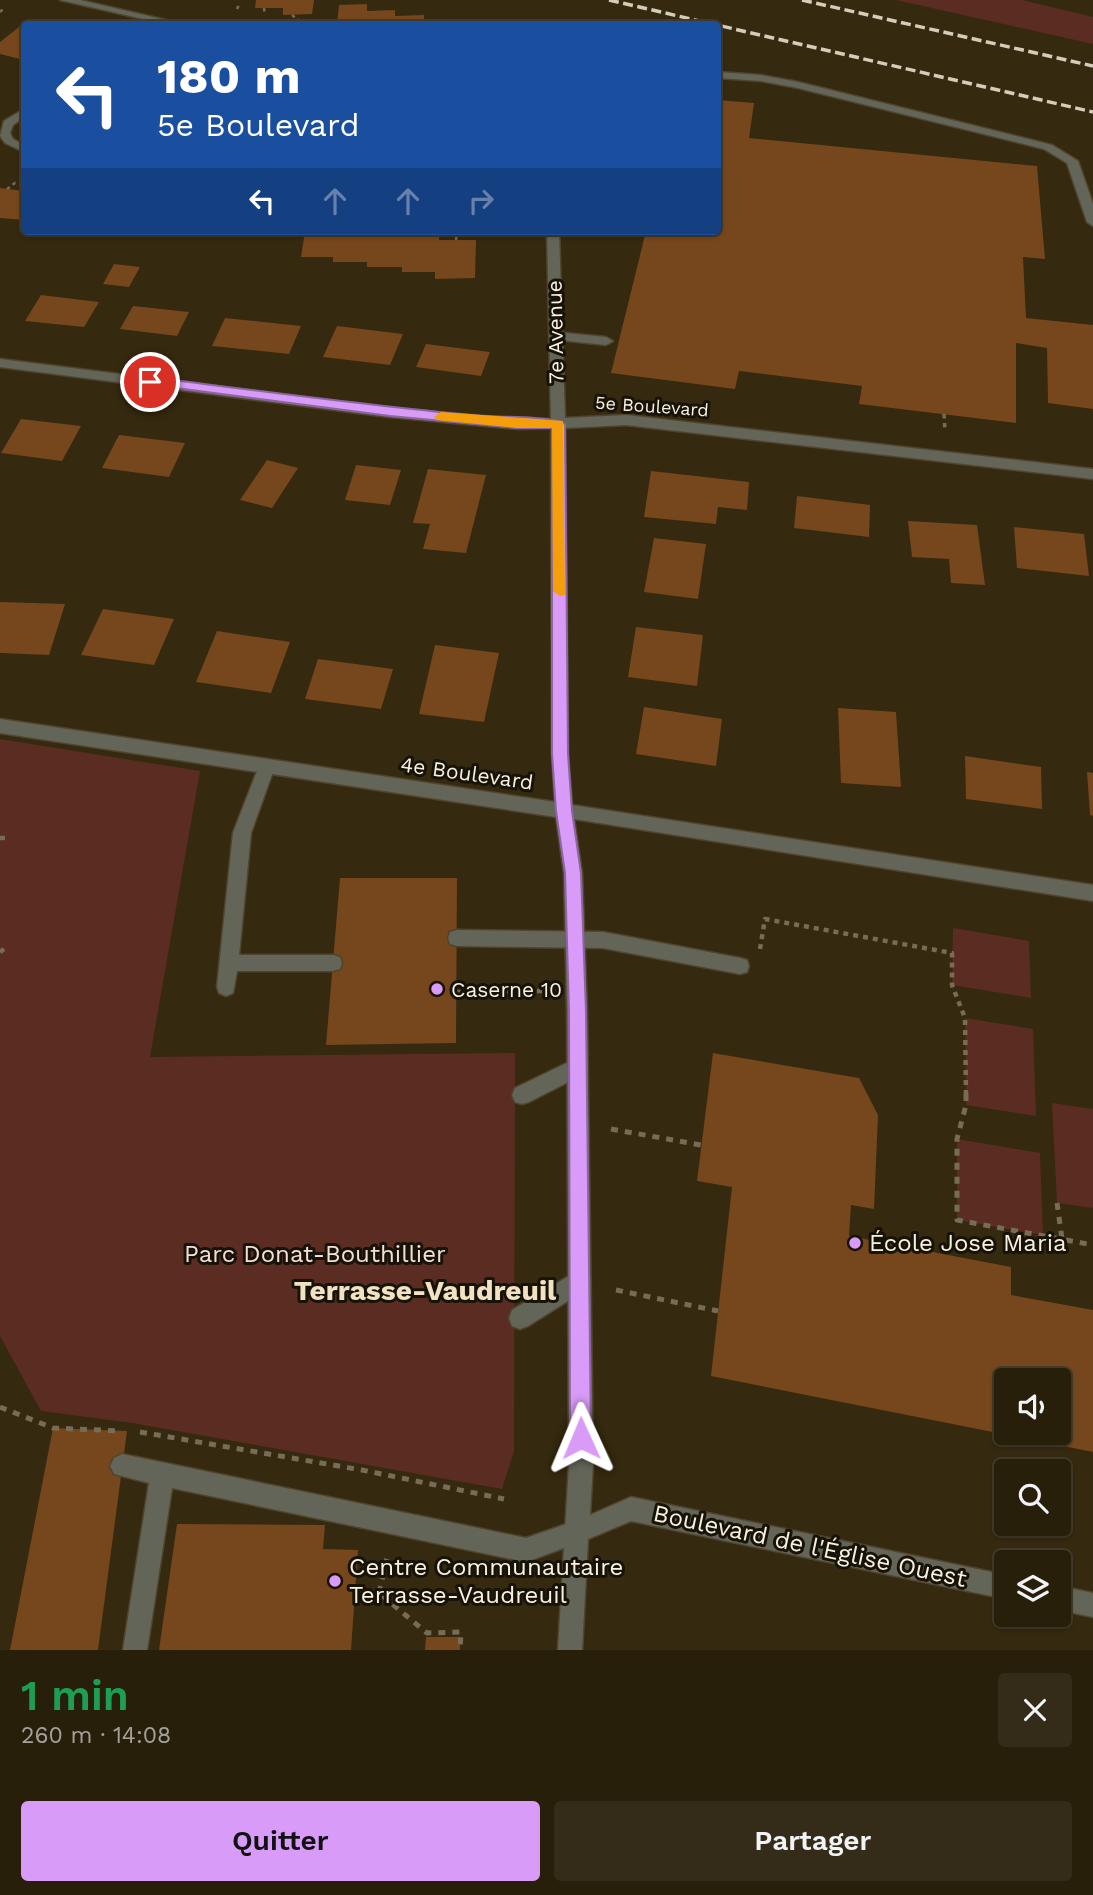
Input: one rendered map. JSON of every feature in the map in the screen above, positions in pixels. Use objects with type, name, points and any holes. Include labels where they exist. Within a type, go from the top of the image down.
[{"type":"street","points":[[65,0],[164,21]]},
{"type":"street","points":[[721,75],[761,78],[798,85],[1048,147],[1072,160],[1093,222]]},
{"type":"street","points":[[21,114],[8,123],[4,133],[9,141],[21,147]]},
{"type":"street","name":"7e Avenue","points":[[553,235],[558,424],[560,754],[564,811],[573,873],[578,1067],[581,1464],[570,1650]]},
{"type":"street","points":[[555,336],[606,341]]},
{"type":"street","name":"5e Boulevard","points":[[0,363],[390,412],[517,424],[625,420],[1093,474]]},
{"type":"street","name":"4e Boulevard","points":[[0,726],[1093,893]]},
{"type":"street","points":[[226,987],[242,833],[267,766]]},
{"type":"street","points":[[457,938],[603,940],[740,966]]},
{"type":"street","points":[[228,963],[333,963]]},
{"type":"street","points":[[522,1096],[578,1067]]},
{"type":"street","points":[[520,1318],[579,1281]]},
{"type":"street","name":"Boulevard de l'Église Ouest","points":[[122,1466],[526,1550],[631,1509],[994,1585]]},
{"type":"street","points":[[135,1650],[162,1476]]},
{"type":"street","points":[[1071,1600],[1093,1605]]},
{"type":"path","points":[[237,9],[240,3]]},
{"type":"path","points":[[264,8],[265,15]]},
{"type":"path","points":[[292,15],[300,21]]},
{"type":"path","points":[[7,189],[15,183],[21,184]]},
{"type":"path","points":[[456,240],[457,235]]},
{"type":"path","points":[[740,966],[757,970],[765,919],[953,953],[952,985],[965,1018],[966,1105],[957,1139],[957,1220],[1093,1245]]},
{"type":"path","points":[[457,992],[576,991]]},
{"type":"path","points":[[611,1129],[701,1145]]},
{"type":"path","points":[[1057,1203],[1062,1239]]},
{"type":"path","points":[[616,1290],[718,1311]]},
{"type":"path","points":[[0,1407],[52,1428],[127,1431]]},
{"type":"path","points":[[136,1431],[362,1470],[504,1499]]},
{"type":"path","points":[[355,1590],[379,1593],[427,1633],[461,1632],[460,1650]]},
{"type":"green space","points":[[896,0],[1022,0],[1093,17],[1093,44]]},
{"type":"green space","name":"Parc Donat-Bouthillier","points":[[0,739],[200,771],[150,1057],[515,1053],[514,1451],[502,1489],[132,1423],[41,1411],[0,1336]]},
{"type":"green space","points":[[953,928],[1029,941],[1031,998],[952,985]]},
{"type":"green space","points":[[965,1018],[1033,1029],[1036,1116],[966,1105]]},
{"type":"green space","points":[[1052,1103],[1093,1109],[1093,1208],[1057,1203]]},
{"type":"green space","points":[[957,1139],[1040,1153],[1043,1235],[957,1220]]},
{"type":"building","points":[[256,0],[314,0],[312,14],[283,15],[283,8],[255,8]]},
{"type":"building","points":[[367,4],[367,11],[395,10],[395,16],[424,15],[424,21],[337,21],[339,5]]},
{"type":"building","points":[[19,27],[21,59],[0,54],[0,42]]},
{"type":"building","points":[[721,100],[754,103],[749,138],[1037,166],[1045,259],[1023,257],[1026,318],[1093,325],[1093,409],[1048,403],[1047,348],[1016,343],[1016,423],[859,404],[862,386],[739,371],[735,389],[611,373],[645,235],[721,235]]},
{"type":"building","points":[[0,188],[21,191],[21,220],[0,218]]},
{"type":"building","points":[[304,235],[439,235],[439,240],[476,240],[475,278],[435,279],[435,272],[402,272],[402,267],[367,267],[367,262],[333,262],[333,257],[301,257]]},
{"type":"building","points":[[114,264],[140,267],[129,287],[103,284]]},
{"type":"building","points":[[41,295],[99,302],[84,327],[25,321]]},
{"type":"building","points":[[133,306],[189,312],[177,336],[120,329]]},
{"type":"building","points":[[225,318],[301,326],[289,354],[212,346]]},
{"type":"building","points":[[337,326],[403,334],[390,365],[323,357]]},
{"type":"building","points":[[426,344],[490,352],[481,376],[416,367]]},
{"type":"building","points":[[21,419],[81,426],[62,461],[1,453]]},
{"type":"building","points":[[119,435],[185,443],[169,477],[102,468]]},
{"type":"building","points":[[267,460],[298,468],[272,508],[240,500]]},
{"type":"building","points":[[356,465],[401,470],[390,505],[345,500]]},
{"type":"building","points":[[428,469],[486,475],[466,553],[423,549],[430,524],[413,523]]},
{"type":"building","points":[[651,471],[749,482],[747,510],[718,507],[716,524],[644,517]]},
{"type":"building","points":[[797,496],[870,505],[869,537],[794,528]]},
{"type":"building","points":[[908,521],[977,525],[985,585],[951,583],[949,559],[912,557]]},
{"type":"building","points":[[1014,527],[1084,534],[1089,576],[1017,568]]},
{"type":"building","points":[[654,538],[706,544],[698,599],[644,592]]},
{"type":"building","points":[[0,602],[65,604],[49,655],[0,653]]},
{"type":"building","points":[[103,609],[174,619],[154,665],[81,655]]},
{"type":"building","points":[[636,627],[703,635],[697,686],[628,677]]},
{"type":"building","points":[[217,631],[290,642],[271,693],[196,682]]},
{"type":"building","points":[[435,645],[499,653],[484,722],[419,714]]},
{"type":"building","points":[[318,659],[393,669],[381,709],[305,699]]},
{"type":"building","points":[[644,707],[722,719],[716,766],[636,754]]},
{"type":"building","points":[[838,708],[896,712],[901,787],[841,783]]},
{"type":"building","points":[[965,756],[1041,767],[1042,809],[966,799]]},
{"type":"building","points":[[1087,772],[1093,773],[1093,816],[1090,815]]},
{"type":"building","points":[[340,878],[457,878],[456,1043],[326,1045]]},
{"type":"building","points":[[713,1053],[859,1078],[878,1115],[874,1209],[851,1205],[849,1236],[1011,1267],[1011,1295],[1093,1310],[1093,1452],[1058,1445],[1071,1445],[1071,1368],[994,1368],[994,1432],[711,1376],[732,1187],[697,1181]]},
{"type":"building","points":[[53,1428],[127,1431],[98,1650],[10,1650]]},
{"type":"building","points":[[177,1524],[325,1525],[323,1549],[358,1550],[351,1650],[159,1650]]},
{"type":"building","points":[[426,1637],[460,1637],[460,1650],[425,1650]]},
{"type":"railway","points":[[609,0],[700,21]]},
{"type":"railway","points":[[802,0],[1093,66]]},
{"type":"railway","points":[[721,26],[1093,112]]},
{"type":"slow traffic","points":[[441,417],[517,424],[558,424],[560,591]]},
{"type":"place","name":"Caserne 10","points":[[437,989]]},
{"type":"place","name":"École Jose Maria","points":[[855,1243]]},
{"type":"place","name":"Centre Communautaire Terrasse-Vaudreuil","points":[[335,1581]]},
{"type":"district","name":"Terrasse-Vaudreuil","points":[[425,1290]]},
{"type":"route","points":[[150,382],[390,412],[517,424],[558,424],[560,754],[564,811],[573,873],[577,1012],[581,1438]]}]
